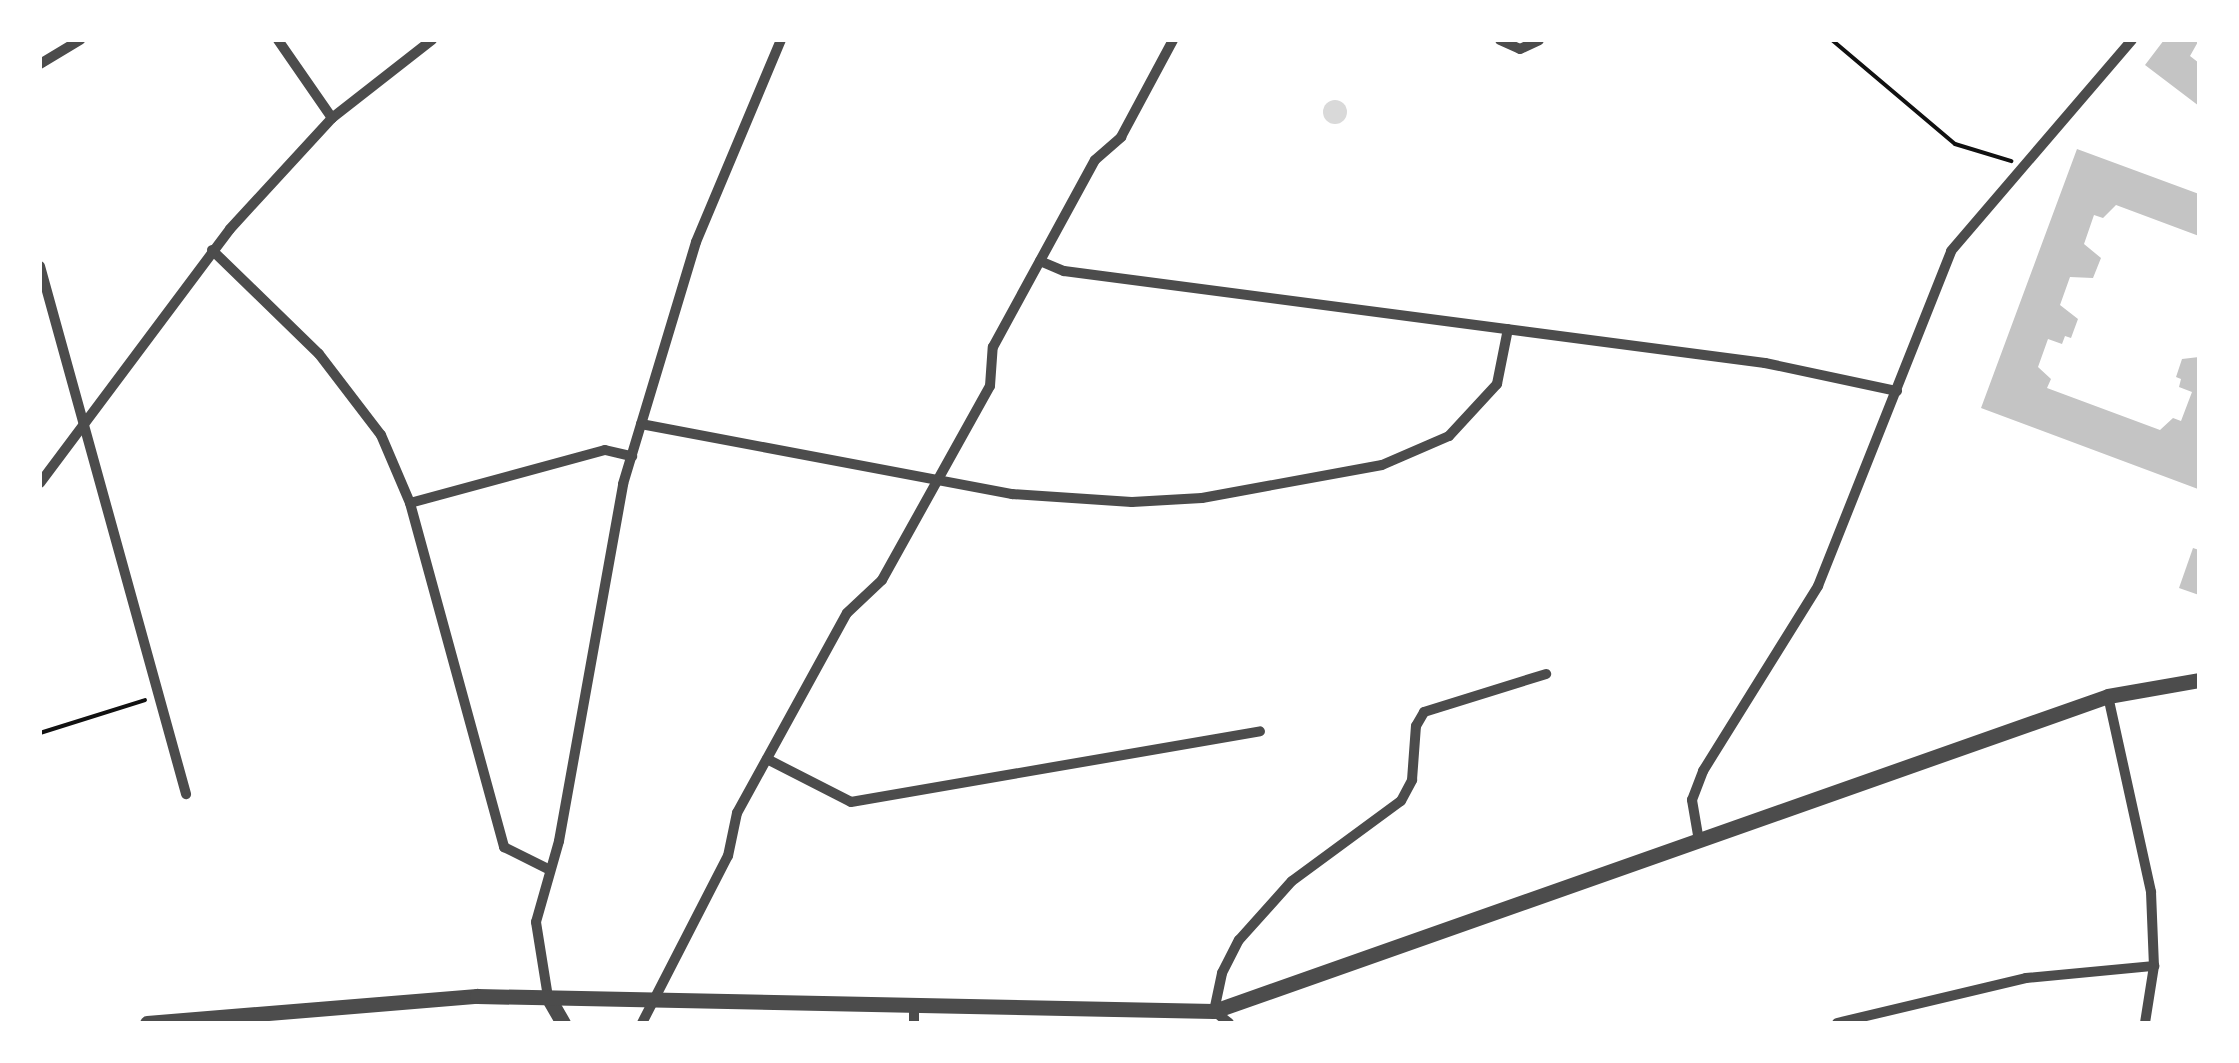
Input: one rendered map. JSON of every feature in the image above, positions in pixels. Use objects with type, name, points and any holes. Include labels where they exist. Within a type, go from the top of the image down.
[{"type":"street","points":[[40,64],[80,40]]},
{"type":"street","points":[[278,40],[332,118]]},
{"type":"street","points":[[40,483],[212,250],[332,118],[432,40]]},
{"type":"street","points":[[563,1023],[548,998],[536,922],[550,870],[632,456],[696,242],[781,40]]},
{"type":"street","points":[[642,1023],[728,856],[737,813],[766,759],[847,613],[882,580],[990,386],[993,347],[1096,160],[1121,136],[1173,40]]},
{"type":"street","points":[[1500,40],[1520,49],[1540,40]]},
{"type":"street","points":[[1700,841],[1692,800],[1703,771],[1818,586],[1951,251],[2080,106],[2132,40]]},
{"type":"street","points":[[212,250],[345,384],[381,435],[410,503],[504,847],[550,870]]},
{"type":"street","points":[[1040,261],[1076,273],[1764,363],[1897,391]]},
{"type":"street","points":[[40,266],[186,794]]},
{"type":"street","points":[[641,424],[1012,494],[1139,502],[1268,489],[1382,465],[1424,450],[1471,418],[1498,384],[1508,329]]},
{"type":"street","points":[[410,503],[605,450],[632,456]]},
{"type":"street","points":[[1214,1011],[1222,972],[1263,908],[1408,791],[1424,712],[1435,704],[1546,674]]},
{"type":"street","points":[[147,1023],[238,1019],[477,996],[656,1000],[914,1015],[1214,1011],[2108,696],[2199,680]]},
{"type":"street","points":[[2108,696],[2143,838],[2154,966],[2145,1023]]},
{"type":"street","points":[[766,759],[841,799],[869,801],[1260,730]]},
{"type":"street","points":[[1837,1023],[2026,978],[2154,966]]},
{"type":"street","points":[[1214,1011],[1229,1023]]},
{"type":"path","points":[[1832,40],[1954,144],[2024,166]]},
{"type":"path","points":[[40,733],[145,700]]},
{"type":"shaded area","points":[[1335,100],[1347,112],[1335,124],[1323,112]]},
{"type":"building","points":[[2164,40],[2199,40],[2190,56],[2199,63],[2199,106],[2145,65]]},
{"type":"building","points":[[2077,149],[2199,194],[2199,236],[2116,205],[2103,218],[2094,215],[2084,244],[2101,258],[2093,278],[2070,277],[2060,305],[2078,319],[2071,338],[2065,336],[2062,344],[2048,339],[2038,367],[2051,379],[2047,388],[2160,430],[2173,418],[2181,421],[2192,392],[2179,387],[2181,379],[2176,377],[2182,359],[2199,357],[2198,489],[1981,408]]},
{"type":"building","points":[[2193,548],[2199,550],[2199,595],[2179,588]]}]
